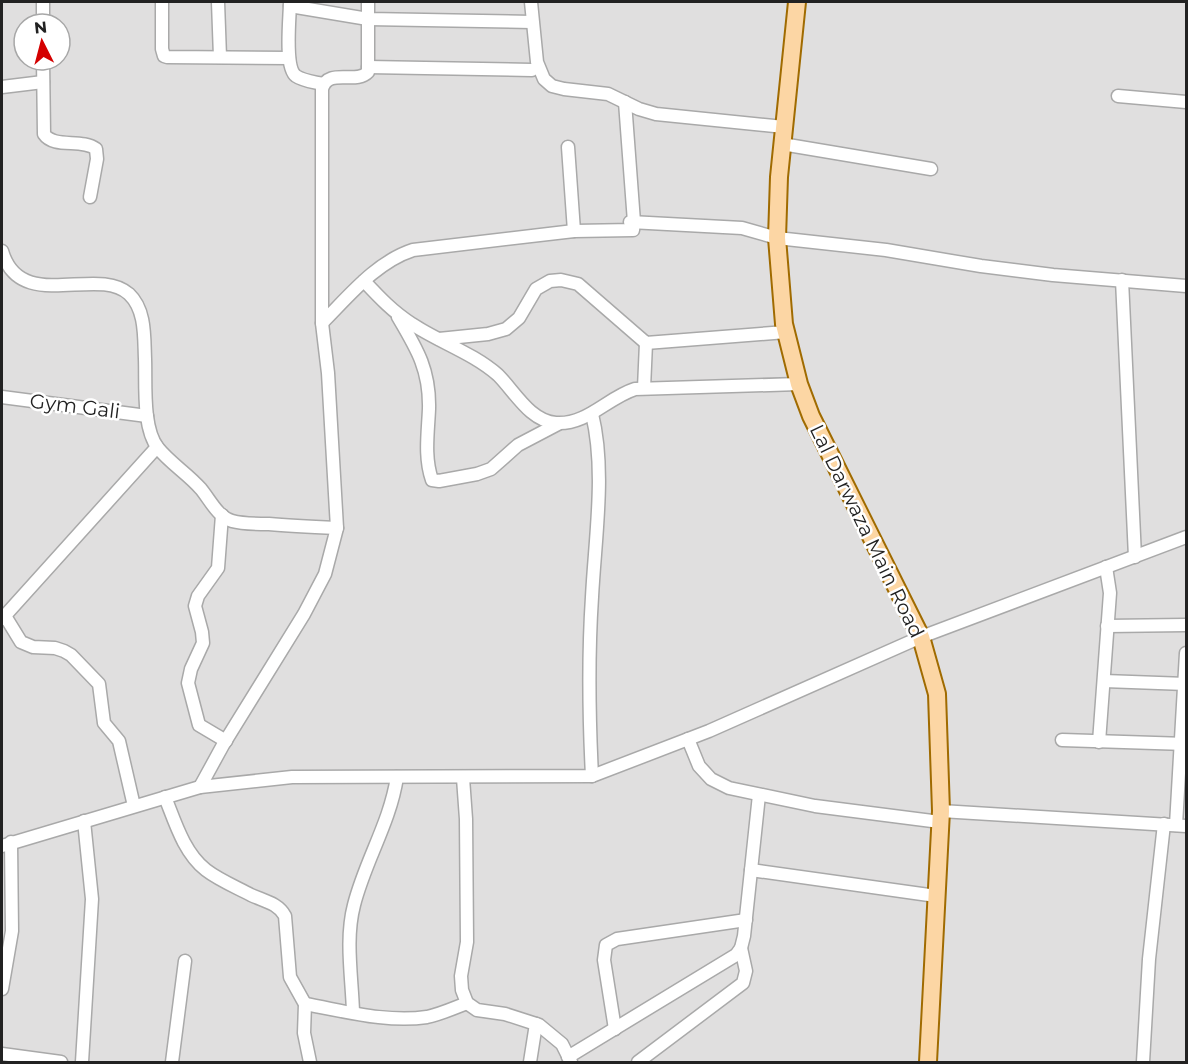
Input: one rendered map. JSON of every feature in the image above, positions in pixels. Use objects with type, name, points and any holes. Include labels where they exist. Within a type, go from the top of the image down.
[{"type":"main road","name":"Lal Darwaza Main Road","points":[[797,2],[779,177],[777,238],[786,332],[799,384],[815,425],[921,637],[937,694],[940,817],[928,1062]]},
{"type":"street","points":[[162,2],[161,43],[164,56],[289,58]]},
{"type":"street","points":[[218,2],[220,57]]},
{"type":"street","points":[[323,84],[332,78],[366,75],[368,2]]},
{"type":"street","points":[[531,2],[537,62],[544,80],[552,86],[608,94],[647,113],[783,135],[931,168]]},
{"type":"street","points":[[323,84],[295,75],[292,71],[289,58],[290,4],[368,19],[532,22]]},
{"type":"street","points":[[368,67],[532,70]]},
{"type":"street","points":[[43,72],[45,136],[50,140],[88,145],[96,149],[97,159],[90,197]]},
{"type":"street","points":[[2,87],[43,82]]},
{"type":"street","points":[[200,787],[225,741],[304,614],[325,574],[337,528],[328,373],[322,322],[323,84]]},
{"type":"street","points":[[1118,96],[1186,102]]},
{"type":"street","points":[[322,322],[364,281],[393,258],[413,250],[574,231],[628,231],[634,228],[625,102]]},
{"type":"street","points":[[568,147],[574,231]]},
{"type":"street","points":[[632,222],[742,228],[777,238],[886,250],[981,266],[1186,285]]},
{"type":"street","points":[[2,251],[4,261],[12,272],[23,280],[49,285],[108,285],[120,288],[136,302],[144,328],[147,416],[152,434],[158,447],[194,481],[222,515],[234,522],[337,528]]},
{"type":"street","points":[[439,339],[488,334],[507,329],[519,318],[536,289],[550,281],[561,280],[578,284],[646,343],[786,332]]},
{"type":"street","points":[[1122,280],[1135,556]]},
{"type":"street","points":[[364,281],[394,311],[482,363],[539,418],[548,422],[570,422],[592,414],[625,392],[644,388],[799,384]]},
{"type":"street","points":[[394,311],[419,352],[427,377],[429,412],[426,436],[432,480],[439,481],[477,474],[491,469],[518,445],[558,423]]},
{"type":"street","points":[[644,388],[646,343]]},
{"type":"street","name":"Gym Gali","points":[[2,397],[147,416]]},
{"type":"street","points":[[592,414],[600,455],[590,633],[589,724],[592,776]]},
{"type":"street","points":[[134,806],[119,741],[104,723],[99,684],[64,651],[55,648],[33,647],[21,642],[3,617],[158,447]]},
{"type":"street","points":[[222,515],[218,568],[195,601],[203,643],[191,669],[188,683],[200,725],[225,741]]},
{"type":"street","points":[[2,989],[12,931],[6,844],[200,787],[292,777],[592,776],[688,740],[921,637],[1186,537]]},
{"type":"street","points":[[1099,741],[1110,593],[1106,567]]},
{"type":"street","points":[[1107,626],[1186,625]]},
{"type":"street","points":[[1143,1062],[1149,959],[1176,825],[1184,744],[1186,653]]},
{"type":"street","points":[[1104,681],[1186,684]]},
{"type":"street","points":[[688,740],[699,766],[711,779],[729,788],[847,811],[940,817],[1176,825]]},
{"type":"street","points":[[1062,740],[1184,744]]},
{"type":"street","points":[[353,1012],[350,931],[354,905],[392,805],[397,777]]},
{"type":"street","points":[[463,778],[466,819],[467,942],[461,976],[462,990],[467,1003],[477,1010],[505,1014],[536,1024],[552,1034],[562,1044],[569,1060],[615,1029],[728,961],[741,948]]},
{"type":"street","points":[[638,1062],[743,983],[746,971],[741,948],[759,795]]},
{"type":"street","points":[[165,797],[185,843],[206,870],[253,896],[274,904],[285,916],[290,977],[305,1004],[304,1033],[310,1062]]},
{"type":"street","points":[[82,1062],[92,898],[84,821]]},
{"type":"street","points":[[751,870],[936,896]]},
{"type":"street","points":[[615,1029],[604,960],[606,945],[617,939],[746,920]]},
{"type":"street","points":[[172,1062],[185,961]]},
{"type":"street","points":[[305,1004],[407,1019],[442,1013],[467,1003]]},
{"type":"street","points":[[530,1062],[536,1024]]},
{"type":"street","points":[[2,1054],[61,1062]]},
{"type":"shaded area","points":[[2,2],[1186,2],[1186,1062],[2,1062]]}]
